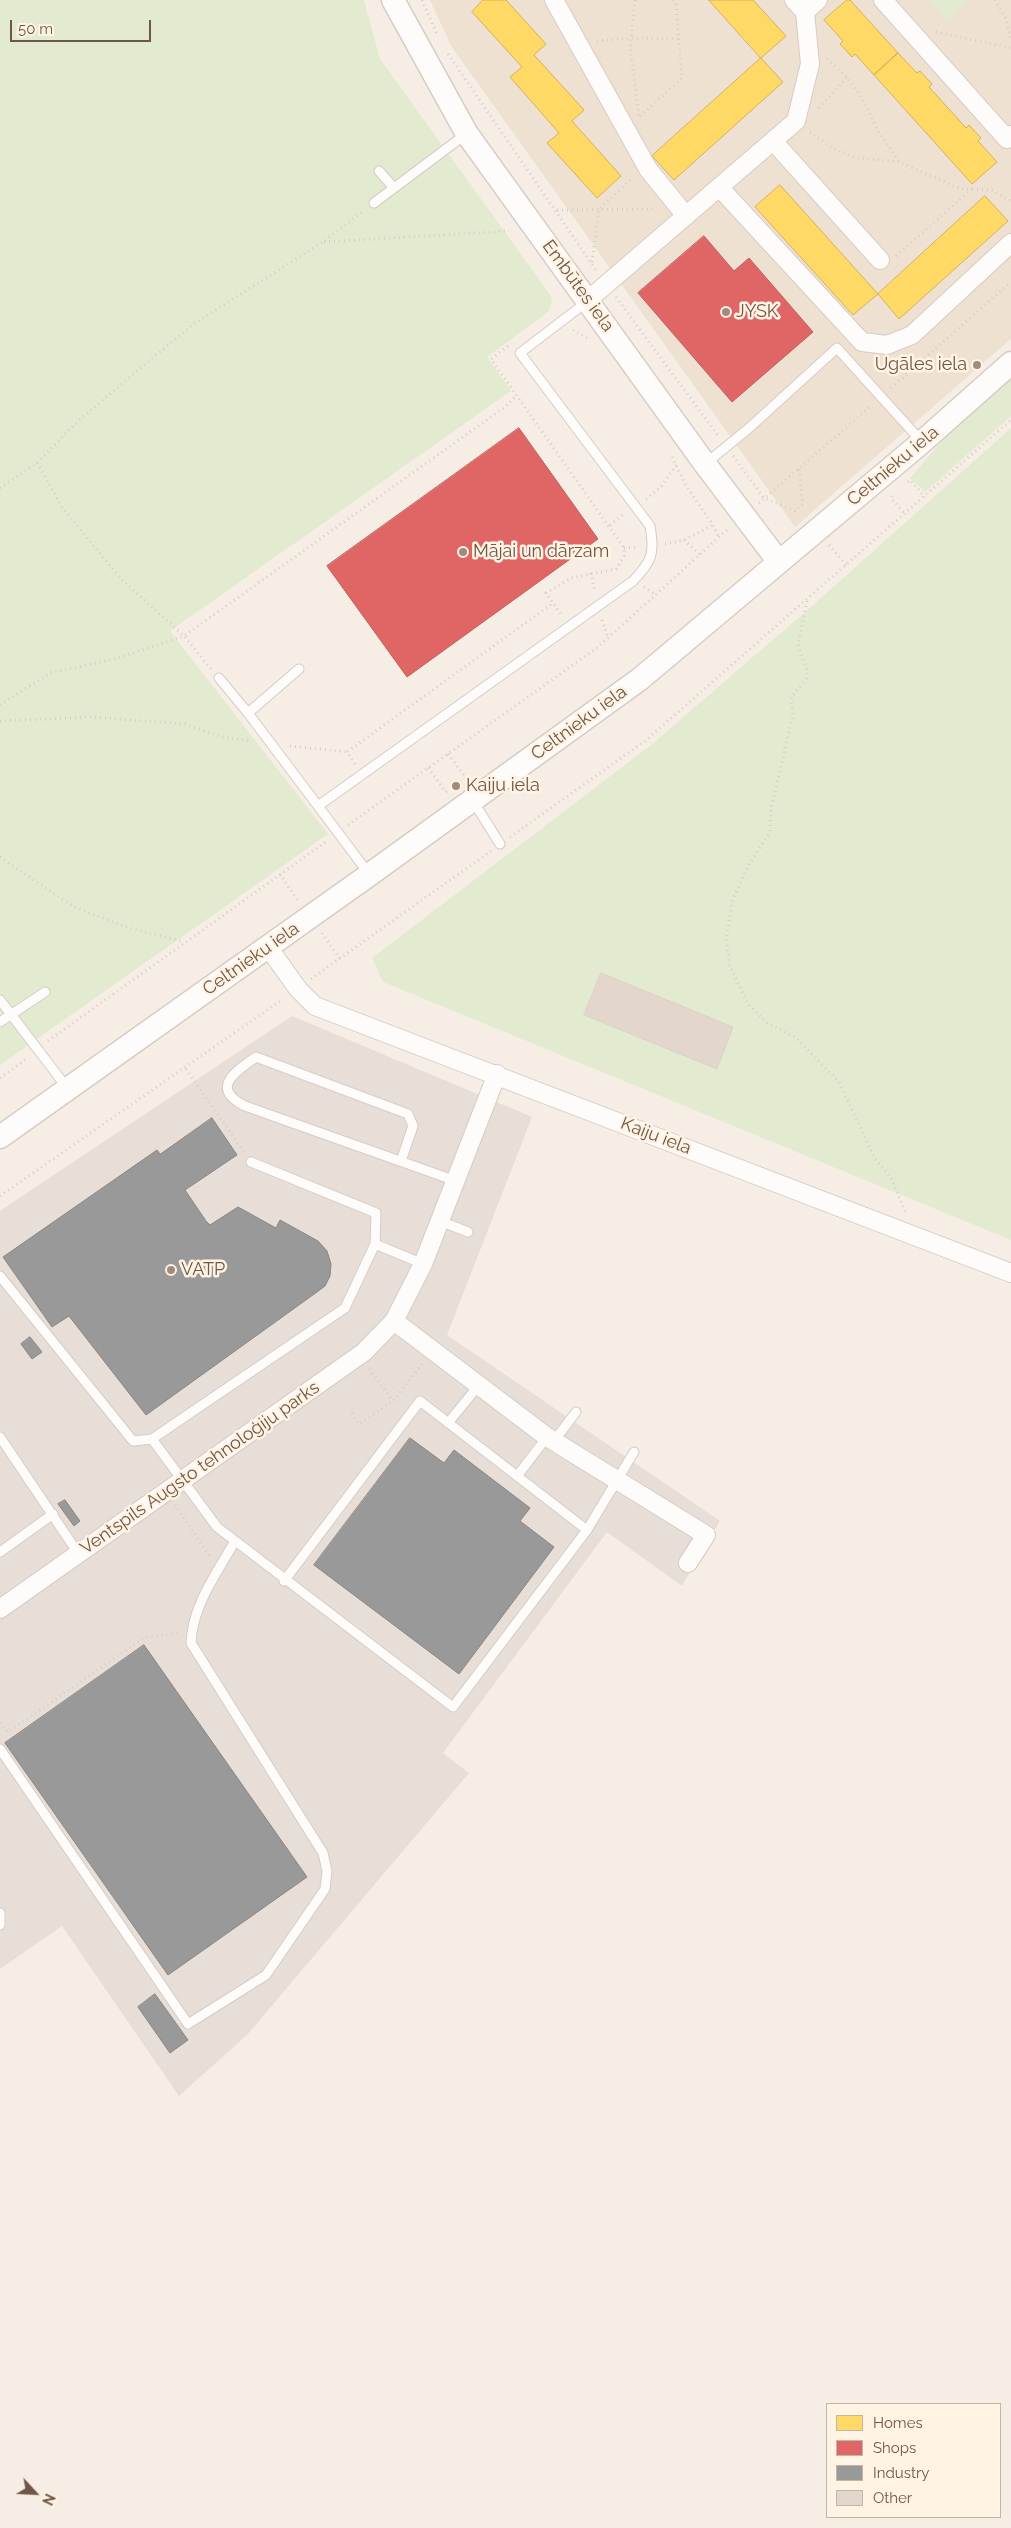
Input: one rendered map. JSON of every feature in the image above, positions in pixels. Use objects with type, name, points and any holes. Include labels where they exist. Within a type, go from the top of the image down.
[{"type":"street","name":"Embūtes iela","points":[[393,0],[466,134],[705,464],[779,562]]},
{"type":"street","points":[[554,0],[648,169],[686,216]]},
{"type":"street","points":[[588,300],[773,141],[799,123],[810,64],[799,6],[818,0]]},
{"type":"street","points":[[883,0],[1007,139],[1011,135]]},
{"type":"street","points":[[773,141],[880,260]]},
{"type":"street","points":[[719,187],[862,342],[887,345],[912,335],[1011,243]]},
{"type":"street","name":"Celtnieku iela","points":[[0,1137],[369,875],[640,679],[922,442],[1011,363]]},
{"type":"street","name":"Kaiju iela","points":[[268,947],[298,989],[315,1006],[497,1074],[1011,1273]]},
{"type":"street","name":"Ventspils Augsto tehnoloģiju parks","points":[[0,1609],[364,1352],[394,1321],[423,1264],[497,1074]]},
{"type":"street","points":[[394,1321],[550,1439],[706,1535],[688,1563]]},
{"type":"lane","points":[[374,203],[466,134]]},
{"type":"lane","points":[[379,171],[394,188]]},
{"type":"lane","points":[[318,806],[633,581],[649,565],[654,546],[650,526],[520,353],[588,300]]},
{"type":"lane","points":[[705,464],[837,348],[922,442]]},
{"type":"lane","points":[[248,713],[299,669]]},
{"type":"lane","points":[[219,678],[272,744],[369,875]]},
{"type":"lane","points":[[473,800],[500,844]]},
{"type":"lane","points":[[0,1022],[45,992]]},
{"type":"lane","points":[[0,1000],[68,1089]]},
{"type":"lane","points":[[401,1161],[413,1126],[408,1114],[256,1057],[232,1073],[228,1082],[233,1100],[456,1181]]},
{"type":"lane","points":[[0,1276],[133,1441],[152,1439],[345,1308],[374,1244],[376,1213],[251,1162]]},
{"type":"lane","points":[[440,1221],[468,1232]]},
{"type":"lane","points":[[374,1244],[423,1264]]},
{"type":"lane","points":[[448,1423],[479,1385]]},
{"type":"lane","points":[[284,1581],[420,1401],[587,1530]]},
{"type":"lane","points":[[517,1476],[576,1412]]},
{"type":"lane","points":[[0,1437],[78,1553]]},
{"type":"lane","points":[[152,1439],[216,1527],[284,1581],[453,1707],[587,1530],[634,1452]]},
{"type":"lane","points":[[0,1552],[53,1514]]},
{"type":"lane","points":[[0,1749],[188,2024],[266,1975],[326,1889],[327,1871],[324,1854],[192,1644],[192,1631],[200,1606],[234,1542]]},
{"type":"lane","points":[[0,1913],[0,1925]]},
{"type":"path","points":[[422,0],[439,38]]},
{"type":"path","points":[[635,0],[630,47],[641,125]]},
{"type":"path","points":[[640,116],[682,78],[676,4],[673,0]]},
{"type":"path","points":[[995,0],[1006,19],[1011,39]]},
{"type":"path","points":[[904,24],[1011,48]]},
{"type":"path","points":[[579,46],[606,39],[679,39]]},
{"type":"path","points":[[807,42],[847,77],[865,103],[878,131],[899,162]]},
{"type":"path","points":[[443,47],[606,284],[764,498],[795,511],[803,504],[799,468]]},
{"type":"path","points":[[847,77],[799,123],[832,148],[858,158],[899,162],[961,189],[992,190],[1011,201]]},
{"type":"path","points":[[592,262],[599,209],[631,179]]},
{"type":"path","points":[[880,260],[893,259],[972,189]]},
{"type":"path","points":[[0,488],[36,463],[79,420],[192,325],[323,242],[374,203]]},
{"type":"path","points":[[556,210],[656,210]]},
{"type":"path","points":[[323,242],[509,231]]},
{"type":"path","points":[[0,1078],[64,1028],[598,647],[764,498],[881,398],[1011,282]]},
{"type":"path","points":[[561,321],[568,329],[586,337],[592,345]]},
{"type":"path","points":[[514,342],[491,359],[624,548],[624,556],[616,569],[570,578],[546,593],[570,626]]},
{"type":"path","points":[[0,705],[50,673],[115,659],[184,636],[505,407],[516,395]]},
{"type":"path","points":[[0,1196],[186,1069],[645,741],[807,601],[1011,420]]},
{"type":"path","points":[[671,454],[686,486],[713,524],[719,538]]},
{"type":"path","points":[[36,463],[62,507],[120,578],[184,636],[219,678]]},
{"type":"path","points":[[904,486],[910,480],[925,497]]},
{"type":"path","points":[[897,492],[890,498],[905,514]]},
{"type":"path","points":[[624,548],[654,546],[684,540],[713,524]]},
{"type":"path","points":[[684,540],[700,555]]},
{"type":"path","points":[[807,601],[798,645],[808,672],[806,679],[791,698],[793,714],[771,809],[770,832],[748,866],[733,899],[726,939],[730,966],[748,1004],[767,1023],[795,1036],[839,1082],[875,1159],[892,1177],[908,1220]]},
{"type":"path","points":[[0,721],[92,717],[184,724],[221,737],[347,752],[553,603]]},
{"type":"path","points":[[347,752],[362,774]]},
{"type":"path","points":[[448,754],[466,778],[459,782]]},
{"type":"path","points":[[428,768],[446,792],[452,787]]},
{"type":"path","points":[[0,857],[74,907],[128,928],[184,942]]},
{"type":"path","points":[[280,874],[303,907]]},
{"type":"path","points":[[317,926],[340,959]]},
{"type":"path","points":[[186,1069],[251,1162]]},
{"type":"path","points":[[352,1413],[359,1424],[393,1401],[422,1363]]},
{"type":"path","points":[[368,1367],[393,1401]]},
{"type":"path","points":[[175,1505],[211,1558],[221,1565]]},
{"type":"path","points":[[0,1723],[8,1732],[144,1638],[192,1631]]},
{"type":"shaded area","points":[[430,0],[1011,0],[1011,339],[795,527],[451,46]]},
{"type":"shaded area","points":[[292,1016],[532,1117],[447,1335],[720,1521],[682,1586],[607,1532],[443,1753],[469,1773],[247,2035],[179,2096],[62,1926],[0,1969],[0,1211]]},
{"type":"green space","points":[[0,0],[364,0],[380,59],[551,296],[552,303],[548,312],[487,357],[511,391],[170,631],[328,834],[0,1065]]},
{"type":"green space","points":[[928,0],[969,0],[946,21]]},
{"type":"green space","points":[[1011,379],[1011,416],[925,492],[910,478],[949,433]]},
{"type":"green space","points":[[1011,428],[1011,1240],[383,982],[372,958],[651,745],[812,606]]},
{"type":"building: Homes","points":[[483,0],[506,0],[546,44],[534,55],[584,110],[572,121],[621,176],[597,198],[547,143],[559,133],[510,77],[522,67],[472,12]]},
{"type":"building: Homes","points":[[709,0],[753,0],[786,36],[761,58]]},
{"type":"building: Homes","points":[[847,0],[850,0],[898,53],[874,75],[855,54],[852,57],[840,44],[843,41],[824,20]]},
{"type":"building: Homes","points":[[898,53],[917,73],[920,71],[932,84],[929,87],[966,128],[969,125],[981,138],[978,141],[997,162],[972,184],[874,75]]},
{"type":"building: Homes","points":[[761,58],[783,82],[674,180],[652,156]]},
{"type":"building: Homes","points":[[780,185],[878,294],[853,315],[755,207]]},
{"type":"building: Homes","points":[[985,196],[1008,221],[899,319],[878,294]]},
{"type":"building: Shops","name":"JYSK","points":[[704,236],[734,271],[749,258],[813,332],[732,402],[638,293]]},
{"type":"building: Shops","name":"Mājai un dārzam","points":[[519,428],[598,539],[407,677],[327,566]]},
{"type":"building: Industry","name":"VATP","points":[[212,1118],[237,1155],[185,1190],[206,1221],[210,1225],[238,1207],[276,1228],[280,1220],[318,1241],[327,1251],[331,1264],[330,1276],[325,1286],[146,1415],[69,1316],[52,1327],[3,1257],[157,1150],[160,1154]]},
{"type":"building: Industry","points":[[30,1337],[42,1352],[32,1359],[21,1344]]},
{"type":"building: Industry","points":[[410,1438],[444,1463],[454,1450],[530,1508],[520,1521],[554,1547],[459,1674],[314,1565]]},
{"type":"building: Industry","points":[[65,1500],[80,1521],[74,1526],[58,1504]]},
{"type":"building: Industry","points":[[144,1645],[307,1877],[168,1975],[5,1743]]},
{"type":"building: Industry","points":[[155,1994],[188,2040],[170,2053],[138,2007]]},
{"type":"building: Other","points":[[601,973],[733,1027],[717,1069],[584,1015]]},
{"type":"place","name":"JYSK","points":[[726,312]]},
{"type":"place","name":"Ugāles iela","points":[[977,365]]},
{"type":"place","name":"Mājai un dārzam","points":[[463,552]]},
{"type":"place","name":"Kaiju iela","points":[[456,786]]},
{"type":"place","name":"VATP","points":[[171,1270]]}]
